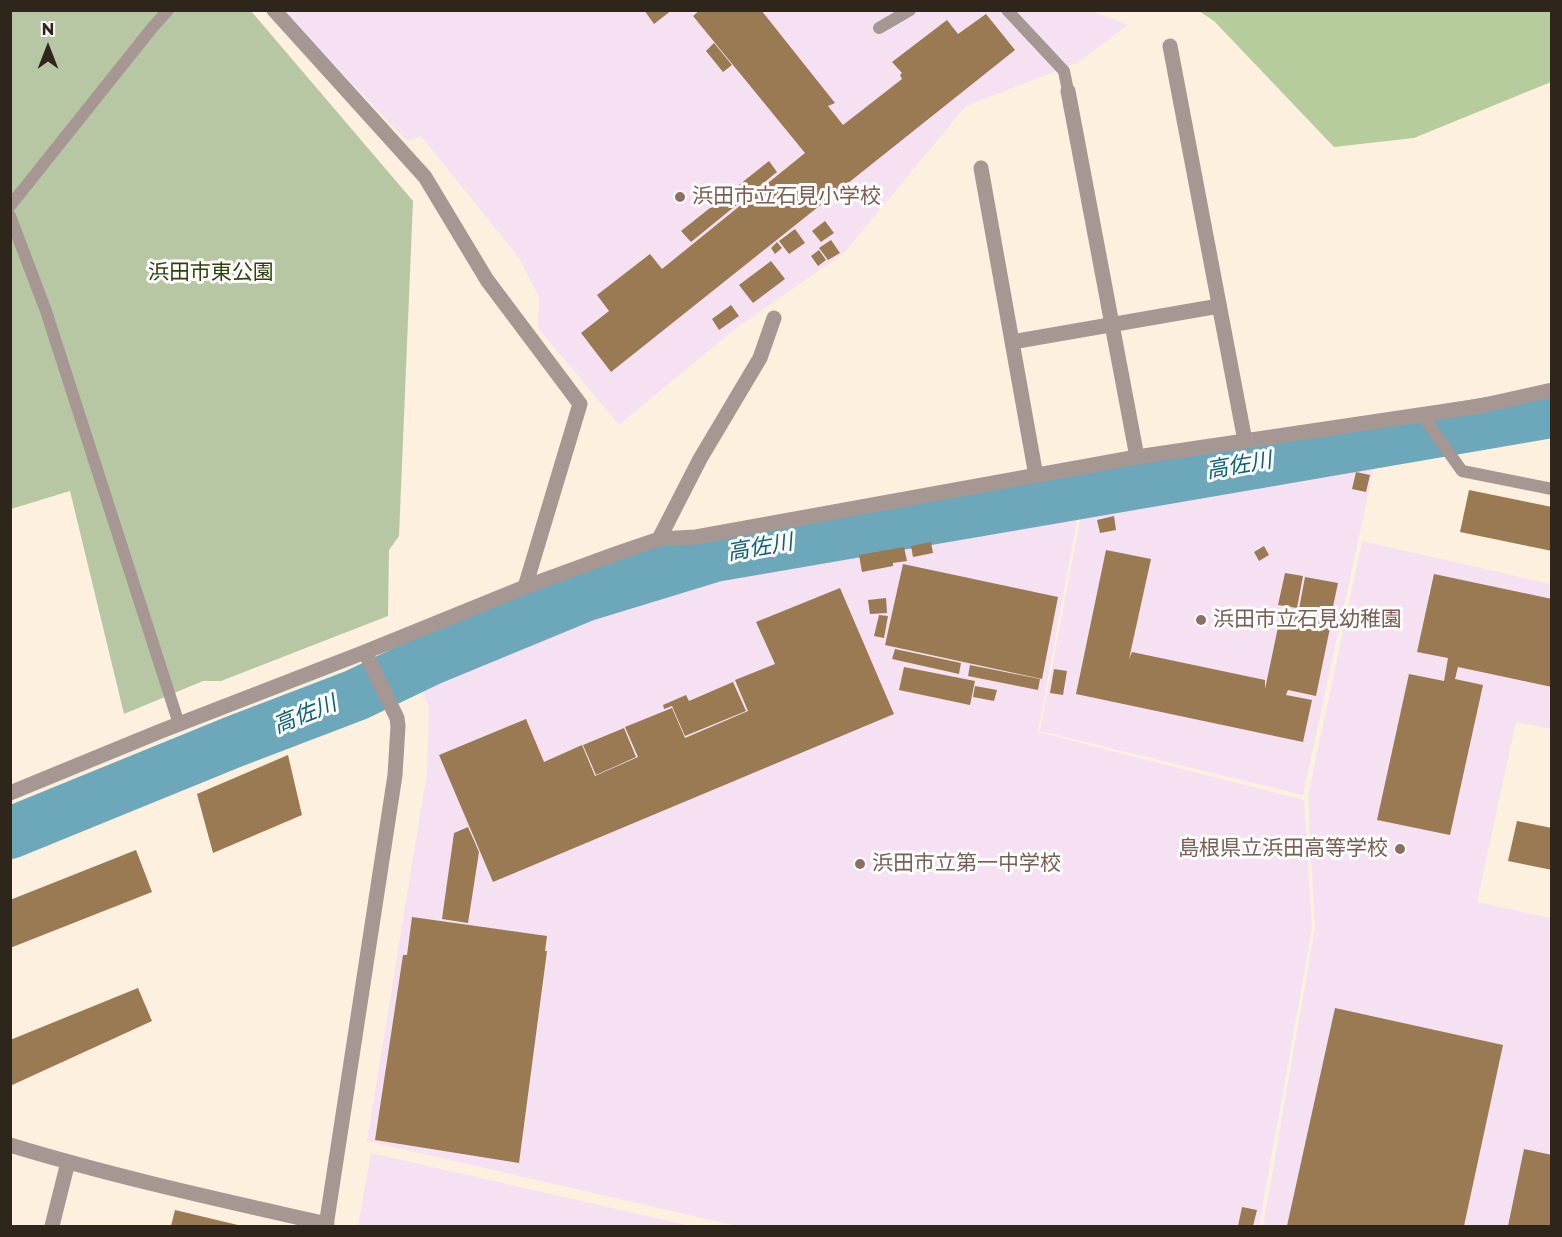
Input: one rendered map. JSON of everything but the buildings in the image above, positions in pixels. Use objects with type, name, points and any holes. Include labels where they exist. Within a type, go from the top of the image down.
[{"type":"street","points":[[274,10],[424,177],[487,280],[580,404],[525,587]]},
{"type":"street","points":[[1170,46],[1245,441]]},
{"type":"street","points":[[1068,91],[1137,458]]},
{"type":"street","points":[[981,168],[1036,476]]},
{"type":"street","points":[[1012,342],[1219,306]]},
{"type":"street","points":[[659,539],[700,459],[760,358],[774,318]]},
{"type":"street","points":[[10,793],[525,587],[659,539],[696,537],[1137,458],[1245,441],[1424,418],[1551,390]]},
{"type":"street","points":[[10,1145],[68,1162],[327,1225],[395,776],[397,718],[365,652]]},
{"type":"street","points":[[52,1227],[68,1162]]},
{"type":"lane","points":[[10,206],[168,10]]},
{"type":"lane","points":[[879,28],[910,10]]},
{"type":"lane","points":[[1007,10],[1064,71],[1068,91]]},
{"type":"lane","points":[[10,216],[46,311],[179,724]]},
{"type":"lane","points":[[1424,418],[1462,471],[1551,489]]},
{"type":"shaded area","name":"浜田市立石見小学校","points":[[1089,10],[1128,25],[1077,63],[966,106],[844,253],[735,329],[619,425],[538,328],[539,297],[519,258],[421,136],[407,141],[283,11]]},
{"type":"shaded area","name":"浜田市立石見幼稚園","points":[[1375,463],[1303,795],[1040,731],[1082,509],[1137,503],[1172,494]]},
{"type":"shaded area","name":"浜田市立第一中学校","points":[[1079,509],[1038,732],[1304,800],[1312,929],[1259,1226],[737,1226],[367,1141],[427,772],[429,706],[420,688],[612,608],[665,593],[797,563]]},
{"type":"shaded area","name":"島根県立浜田高等学校","points":[[1362,541],[1551,584],[1551,729],[1516,722],[1477,902],[1551,918],[1551,1226],[1263,1226],[1315,928],[1308,796]]},
{"type":"shaded area","points":[[371,1153],[691,1226],[358,1226]]},
{"type":"green space","name":"浜田市東公園","points":[[11,11],[251,11],[413,201],[399,536],[389,550],[388,616],[221,681],[203,681],[124,714],[70,491],[11,509]]},
{"type":"green space","points":[[1199,11],[1551,11],[1551,82],[1414,138],[1334,147],[1214,21]]},
{"type":"waterway","name":"高佐川","points":[[10,833],[233,742],[356,695],[429,660],[584,596],[715,556],[1552,412]]},
{"type":"place","name":"浜田市立石見小学校","points":[[680,197]]},
{"type":"place","name":"浜田市立石見幼稚園","points":[[1201,620]]},
{"type":"place","name":"島根県立浜田高等学校","points":[[1400,849]]},
{"type":"place","name":"浜田市立第一中学校","points":[[860,864]]}]
